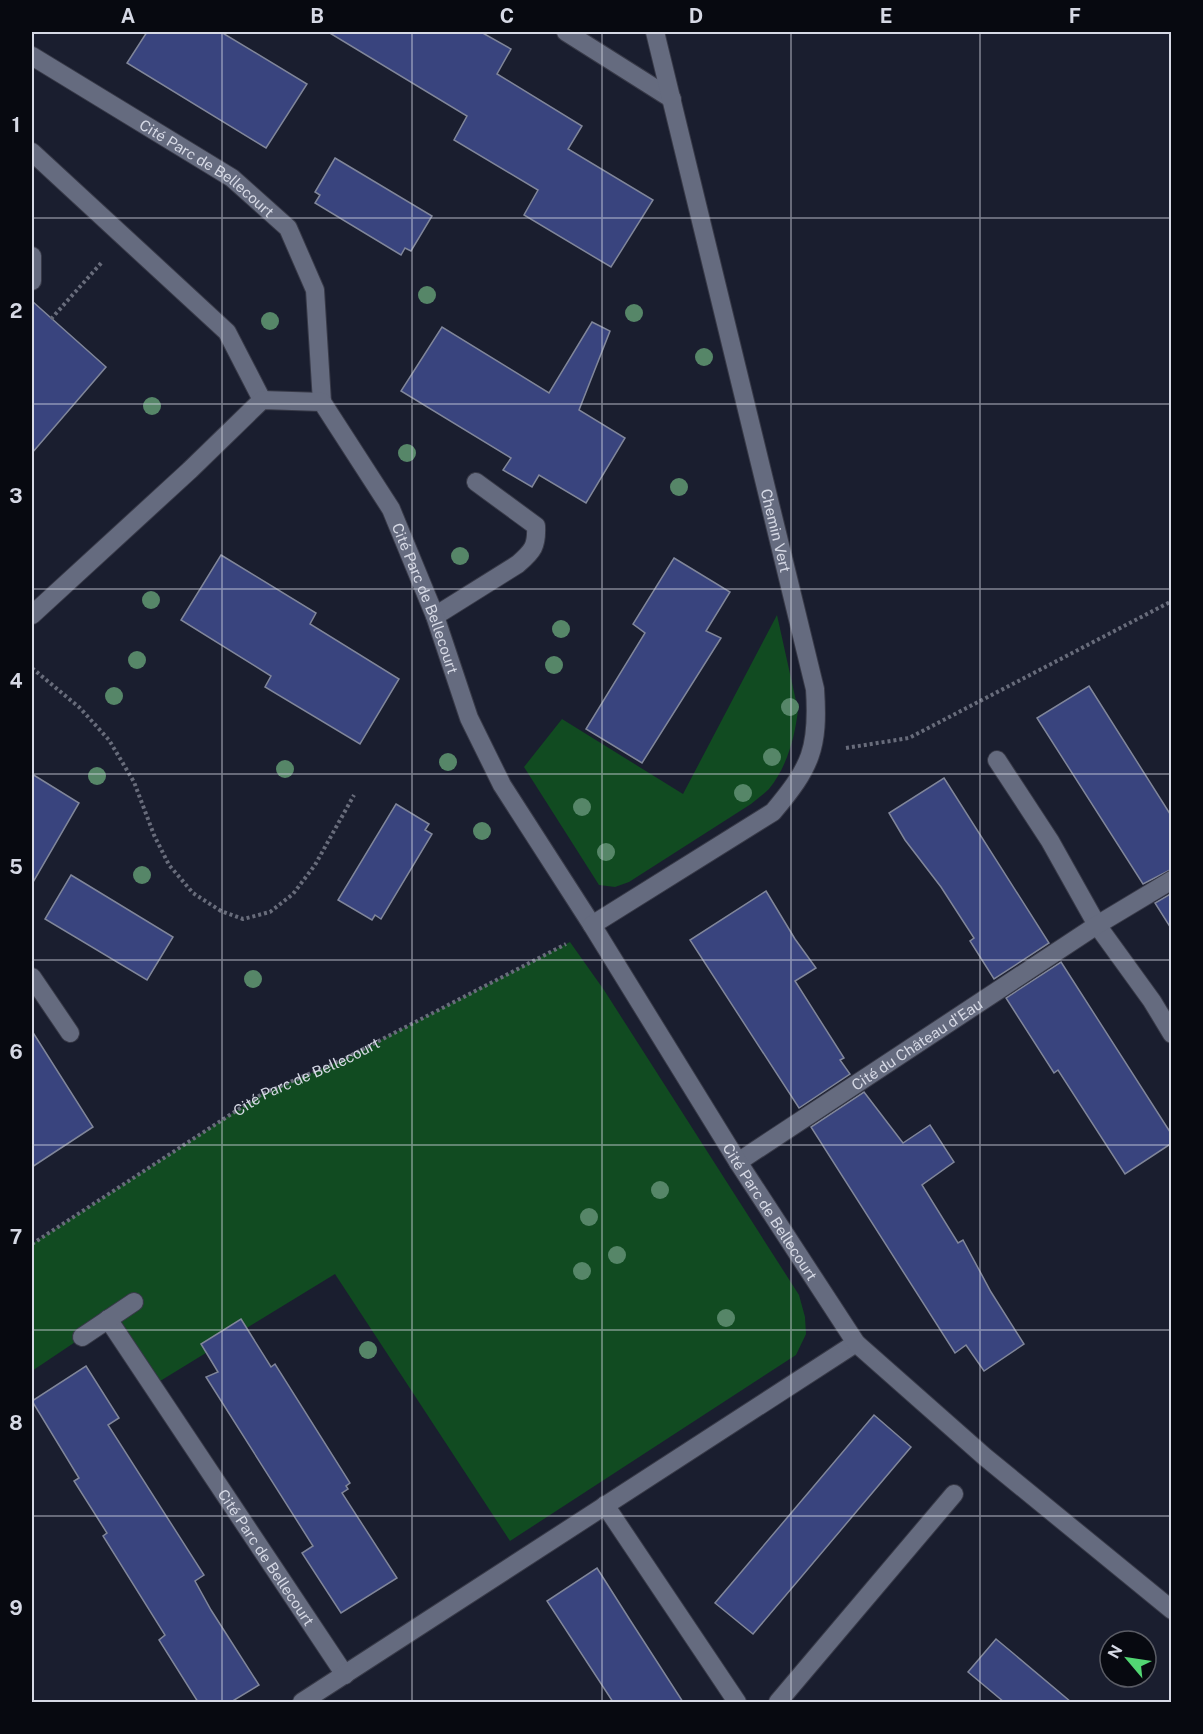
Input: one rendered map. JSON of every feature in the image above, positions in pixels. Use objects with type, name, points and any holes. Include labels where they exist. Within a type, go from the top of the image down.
[{"type":"street","points":[[566,32],[672,99]]},
{"type":"street","name":"Chemin Vert","points":[[592,925],[773,812],[794,787],[812,753],[817,714],[815,689],[655,32]]},
{"type":"street","name":"Cité Parc de Bellecourt","points":[[32,56],[232,178],[288,228],[315,290],[321,402],[391,509],[435,616],[469,718],[502,785],[592,925],[738,1162],[856,1343],[985,1457],[1172,1610]]},
{"type":"street","points":[[32,152],[227,332],[262,400]]},
{"type":"street","points":[[32,255],[32,281]]},
{"type":"street","points":[[32,615],[190,470],[262,400],[321,402]]},
{"type":"street","points":[[435,616],[518,564],[531,553],[537,541],[537,526],[476,482]]},
{"type":"street","points":[[997,760],[1050,841],[1097,925],[1152,1001],[1172,1034]]},
{"type":"street","name":"Cité du Château d'Eau","points":[[738,1162],[1097,925],[1172,880]]},
{"type":"street","points":[[32,977],[70,1033]]},
{"type":"street","points":[[82,1337],[134,1302]]},
{"type":"street","name":"Cité Parc de Bellecourt","points":[[108,1319],[345,1675]]},
{"type":"street","points":[[302,1702],[856,1343]]},
{"type":"street","points":[[778,1702],[954,1494]]},
{"type":"street","points":[[605,1505],[737,1702]]},
{"type":"path","points":[[51,319],[125,238]]},
{"type":"path","points":[[812,753],[909,738],[1172,602]]},
{"type":"path","points":[[32,668],[81,708],[109,740],[134,782],[154,835],[169,865],[193,893],[221,911],[243,919],[270,912],[293,894],[315,865],[354,795]]},
{"type":"path","name":"Cité Parc de Bellecourt","points":[[32,1244],[262,1094],[344,1059],[489,985],[570,942],[592,925]]},
{"type":"green space","points":[[777,615],[798,710],[795,731],[781,771],[769,789],[751,804],[629,882],[615,887],[599,885],[524,767],[562,719],[683,794]]},
{"type":"green space","points":[[570,942],[604,990],[799,1295],[805,1317],[806,1334],[796,1355],[510,1541],[335,1274],[152,1386],[108,1320],[32,1371],[32,1244],[262,1094],[344,1059]]},
{"type":"building","points":[[147,32],[221,32],[307,84],[266,148],[127,63]]},
{"type":"building","points":[[328,32],[481,32],[511,49],[497,74],[582,126],[568,149],[653,200],[611,267],[524,215],[538,190],[454,140],[467,116]]},
{"type":"building","points":[[335,158],[432,216],[411,251],[405,248],[401,255],[315,203],[320,195],[315,192]]},
{"type":"building","points":[[32,301],[106,367],[32,453]]},
{"type":"building","points":[[592,322],[610,331],[579,410],[625,438],[586,503],[539,475],[532,487],[503,470],[511,458],[401,391],[442,327],[549,393]]},
{"type":"building","points":[[221,555],[316,613],[310,624],[399,679],[360,744],[265,687],[271,676],[181,620]]},
{"type":"building","points":[[674,558],[730,592],[706,631],[721,638],[642,763],[586,729],[645,633],[633,624]]},
{"type":"building","points":[[1089,686],[1172,817],[1172,869],[1143,884],[1037,718]]},
{"type":"building","points":[[32,774],[79,803],[32,884]]},
{"type":"building","points":[[944,778],[1049,943],[994,979],[970,941],[974,938],[941,887],[905,840],[889,813]]},
{"type":"building","points":[[396,804],[429,824],[425,830],[432,834],[381,919],[375,915],[372,920],[338,900]]},
{"type":"building","points":[[71,875],[173,937],[147,980],[45,919]]},
{"type":"building","points":[[766,891],[795,939],[816,968],[795,981],[844,1058],[840,1060],[850,1074],[799,1108],[690,940]]},
{"type":"building","points":[[1172,893],[1172,930],[1155,903]]},
{"type":"building","points":[[1061,962],[1172,1135],[1172,1143],[1125,1174],[1058,1070],[1054,1073],[1006,998]]},
{"type":"building","points":[[32,1031],[93,1127],[32,1167]]},
{"type":"building","points":[[864,1092],[903,1143],[930,1125],[954,1162],[922,1185],[958,1243],[963,1240],[991,1292],[1024,1344],[984,1371],[966,1345],[955,1353],[811,1127]]},
{"type":"building","points":[[241,1319],[271,1367],[275,1364],[350,1483],[346,1486],[348,1489],[342,1493],[397,1578],[341,1613],[302,1553],[313,1546],[206,1377],[218,1372],[201,1344]]},
{"type":"building","points":[[86,1366],[119,1418],[108,1425],[204,1575],[195,1581],[259,1685],[231,1702],[198,1702],[159,1640],[165,1635],[103,1536],[107,1533],[74,1481],[79,1478],[32,1401]]},
{"type":"building","points":[[874,1415],[911,1447],[753,1634],[715,1603]]},
{"type":"building","points":[[597,1568],[683,1702],[613,1702],[547,1601]]},
{"type":"building","points":[[996,1639],[1071,1702],[1004,1702],[968,1672]]}]
